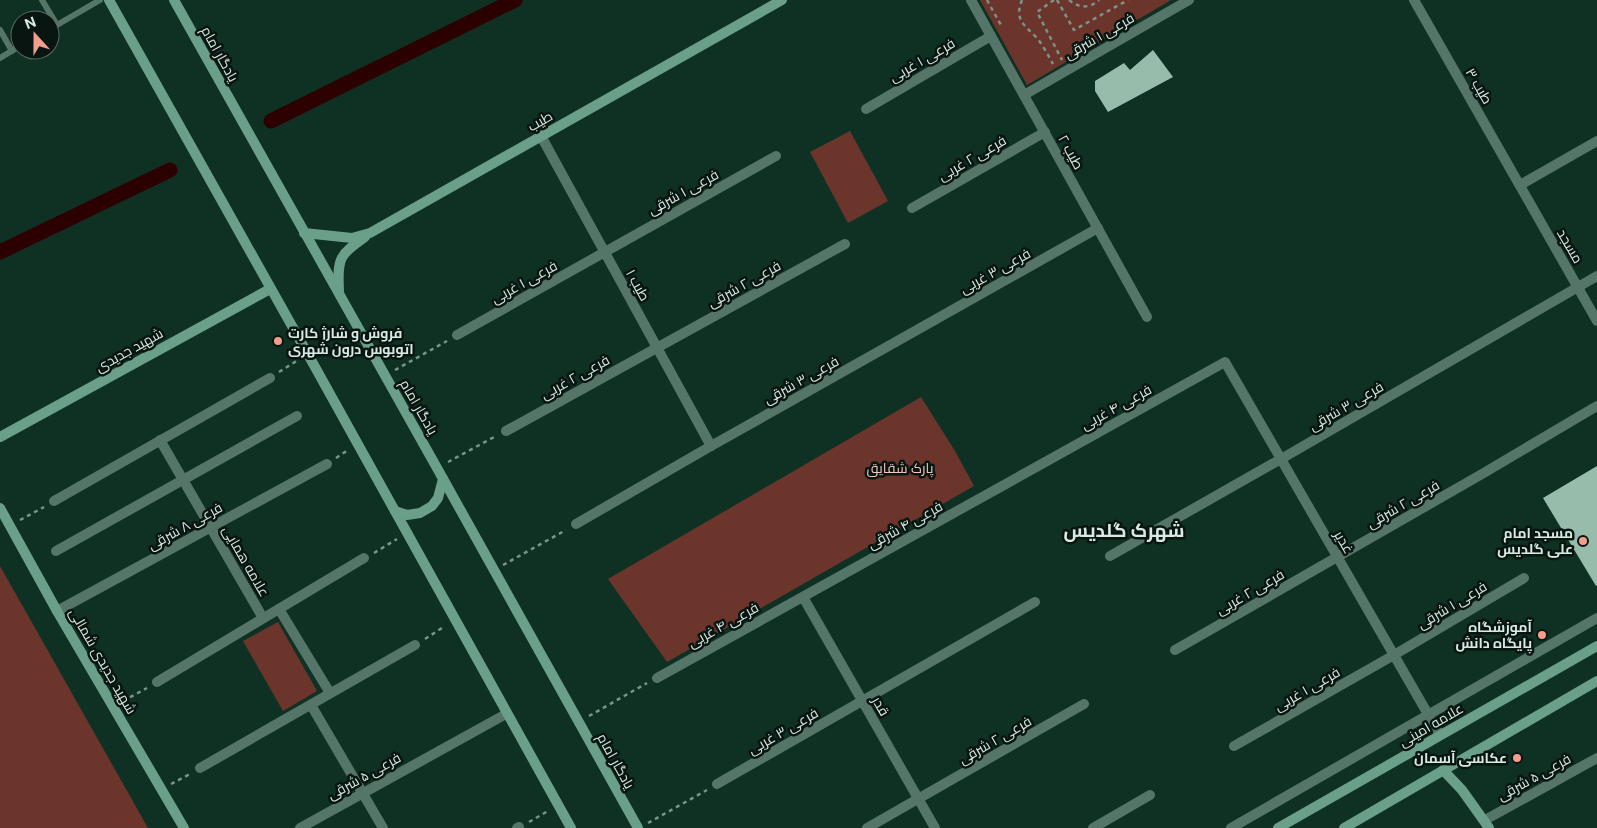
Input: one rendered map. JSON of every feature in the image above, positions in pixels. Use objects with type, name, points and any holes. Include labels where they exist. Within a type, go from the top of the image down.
[{"type":"main road","points":[[109,0],[571,828]]},
{"type":"main road","name":"یادگار امام","points":[[174,0],[578,722],[642,826]]},
{"type":"main road","name":"طیب","points":[[304,233],[352,238],[370,233],[782,0]]},
{"type":"main road","points":[[340,295],[338,270],[344,252],[370,233]]},
{"type":"main road","name":"شهید جدیدی","points":[[0,436],[270,288]]},
{"type":"main road","points":[[395,510],[407,515],[420,513],[432,506],[438,498],[443,479]]},
{"type":"main road","name":"شهید جدیدی شمالی","points":[[0,508],[57,612],[184,828]]},
{"type":"main road","name":"علامه امینی","points":[[1278,828],[1597,646]]},
{"type":"main road","points":[[1344,828],[1597,681]]},
{"type":"main road","points":[[1443,770],[1462,790],[1487,824]]},
{"type":"street","name":"طیب ۲","points":[[971,0],[1147,317]]},
{"type":"street","name":"فرعی ۱ شرقی","points":[[1024,96],[1188,0]]},
{"type":"street","name":"طیب ۳","points":[[1416,1],[1520,185]]},
{"type":"street","name":"فرعی ۱ غربی","points":[[866,109],[991,36]]},
{"type":"street","name":"فرعی ۲ غربی","points":[[912,208],[1045,132]]},
{"type":"street","name":"طیب ۱","points":[[541,136],[711,446]]},
{"type":"street","points":[[1520,185],[1597,141]]},
{"type":"street","name":"فرعی ۱ شرقی","points":[[604,252],[776,156]]},
{"type":"street","name":"مسجد","points":[[1520,185],[1597,320]]},
{"type":"street","name":"فرعی ۳ غربی","points":[[904,337],[1098,228]]},
{"type":"street","name":"فرعی ۲ شرقی","points":[[657,348],[845,244]]},
{"type":"street","name":"فرعی ۱ غربی","points":[[457,335],[604,252]]},
{"type":"street","points":[[1578,287],[1597,276]]},
{"type":"street","name":"فرعی ۳ شرقی","points":[[1281,459],[1578,287]]},
{"type":"street","name":"فرعی ۳ شرقی","points":[[711,446],[904,337]]},
{"type":"street","name":"فرعی ۲ غربی","points":[[506,431],[657,348]]},
{"type":"street","name":"غدیر","points":[[1225,362],[1440,735]]},
{"type":"street","name":"فرعی ۴ غربی","points":[[1021,476],[1225,362]]},
{"type":"street","points":[[54,501],[270,378]]},
{"type":"street","name":"فرعی ۲ شرقی","points":[[1338,557],[1597,406]]},
{"type":"street","points":[[56,551],[297,416]]},
{"type":"street","name":"علامه همایی","points":[[160,440],[263,618]]},
{"type":"street","points":[[576,524],[711,446]]},
{"type":"street","points":[[1110,556],[1281,459]]},
{"type":"street","name":"فرعی ۸ شرقی","points":[[57,612],[327,464]]},
{"type":"street","name":"فرعی ۴ شرقی","points":[[803,597],[1021,476]]},
{"type":"street","name":"فرعی ۲ غربی","points":[[1176,650],[1338,557]]},
{"type":"street","points":[[157,682],[364,558]]},
{"type":"street","name":"فرعی ۱ شرقی","points":[[1394,655],[1524,578]]},
{"type":"street","name":"فرعی ۴ غربی","points":[[657,678],[803,597]]},
{"type":"street","name":"قدر","points":[[803,597],[935,828]]},
{"type":"street","points":[[862,701],[1035,602]]},
{"type":"street","name":"علامه همایی","points":[[279,609],[330,692]]},
{"type":"street","points":[[1231,828],[1597,618]]},
{"type":"street","points":[[200,768],[415,645]]},
{"type":"street","name":"فرعی ۱ غربی","points":[[1234,746],[1394,655]]},
{"type":"street","name":"فرعی ۳ غربی","points":[[717,784],[862,701]]},
{"type":"street","name":"فرعی ۲ شرقی","points":[[918,799],[1084,704]]},
{"type":"street","points":[[311,705],[383,828]]},
{"type":"street","name":"فرعی ۵ شرقی","points":[[300,828],[506,714]]},
{"type":"street","name":"فرعی ۵ شرقی","points":[[1487,824],[1597,758]]},
{"type":"street","points":[[1094,828],[1150,795]]},
{"type":"street","points":[[867,828],[918,799]]},
{"type":"lane","points":[[60,23],[100,0]]},
{"type":"lane","points":[[0,30],[10,48]]},
{"type":"path","points":[[987,0],[1005,34]]},
{"type":"path","points":[[1022,0],[1019,8],[1020,19],[1027,30],[1036,37],[1053,66],[1062,60],[1037,12],[1056,0],[1074,30],[1128,0]]},
{"type":"path","points":[[1069,0],[1082,7],[1089,6],[1099,0]]},
{"type":"path","points":[[385,375],[457,335]]},
{"type":"path","points":[[270,378],[308,354]]},
{"type":"path","points":[[437,468],[506,431]]},
{"type":"path","points":[[327,464],[358,444]]},
{"type":"path","points":[[10,526],[54,501]]},
{"type":"path","points":[[494,570],[576,524]]},
{"type":"path","points":[[364,558],[408,534]]},
{"type":"path","points":[[415,645],[455,620]]},
{"type":"path","points":[[578,722],[657,678]]},
{"type":"path","points":[[113,706],[157,682]]},
{"type":"path","points":[[161,790],[200,768]]},
{"type":"path","points":[[642,826],[717,784]]},
{"type":"path","points":[[518,828],[558,805]]},
{"type":"green space","points":[[980,0],[1171,0],[1027,85]]},
{"type":"green space","points":[[850,131],[888,201],[848,223],[810,152]]},
{"type":"green space","name":"پارک شقایق","points":[[921,397],[955,451],[974,486],[667,662],[608,579]]},
{"type":"green space","points":[[0,566],[148,828],[0,828]]},
{"type":"green space","points":[[278,622],[317,691],[283,711],[243,641]]},
{"type":"building","points":[[1153,50],[1173,77],[1108,112],[1095,91],[1095,81],[1124,63],[1130,70]]},
{"type":"building","name":"مسجد امام علی گلدیس","points":[[1597,466],[1597,585],[1596,586],[1543,498]]},
{"type":"waterway","points":[[271,121],[515,0]]},
{"type":"waterway","points":[[0,252],[170,170]]},
{"type":"place","name":"فروش و شارژ کارت اتوبوس درون شهری","points":[[278,341]]},
{"type":"place","name":"مسجد امام علی گلدیس","points":[[1583,541]]},
{"type":"place","name":"آموزشگاه پایگاه دانش","points":[[1542,635]]},
{"type":"place","name":"عکاسی آسمان","points":[[1517,758]]},
{"type":"district","name":"شهرک گلدیس","points":[[1124,530]]}]
